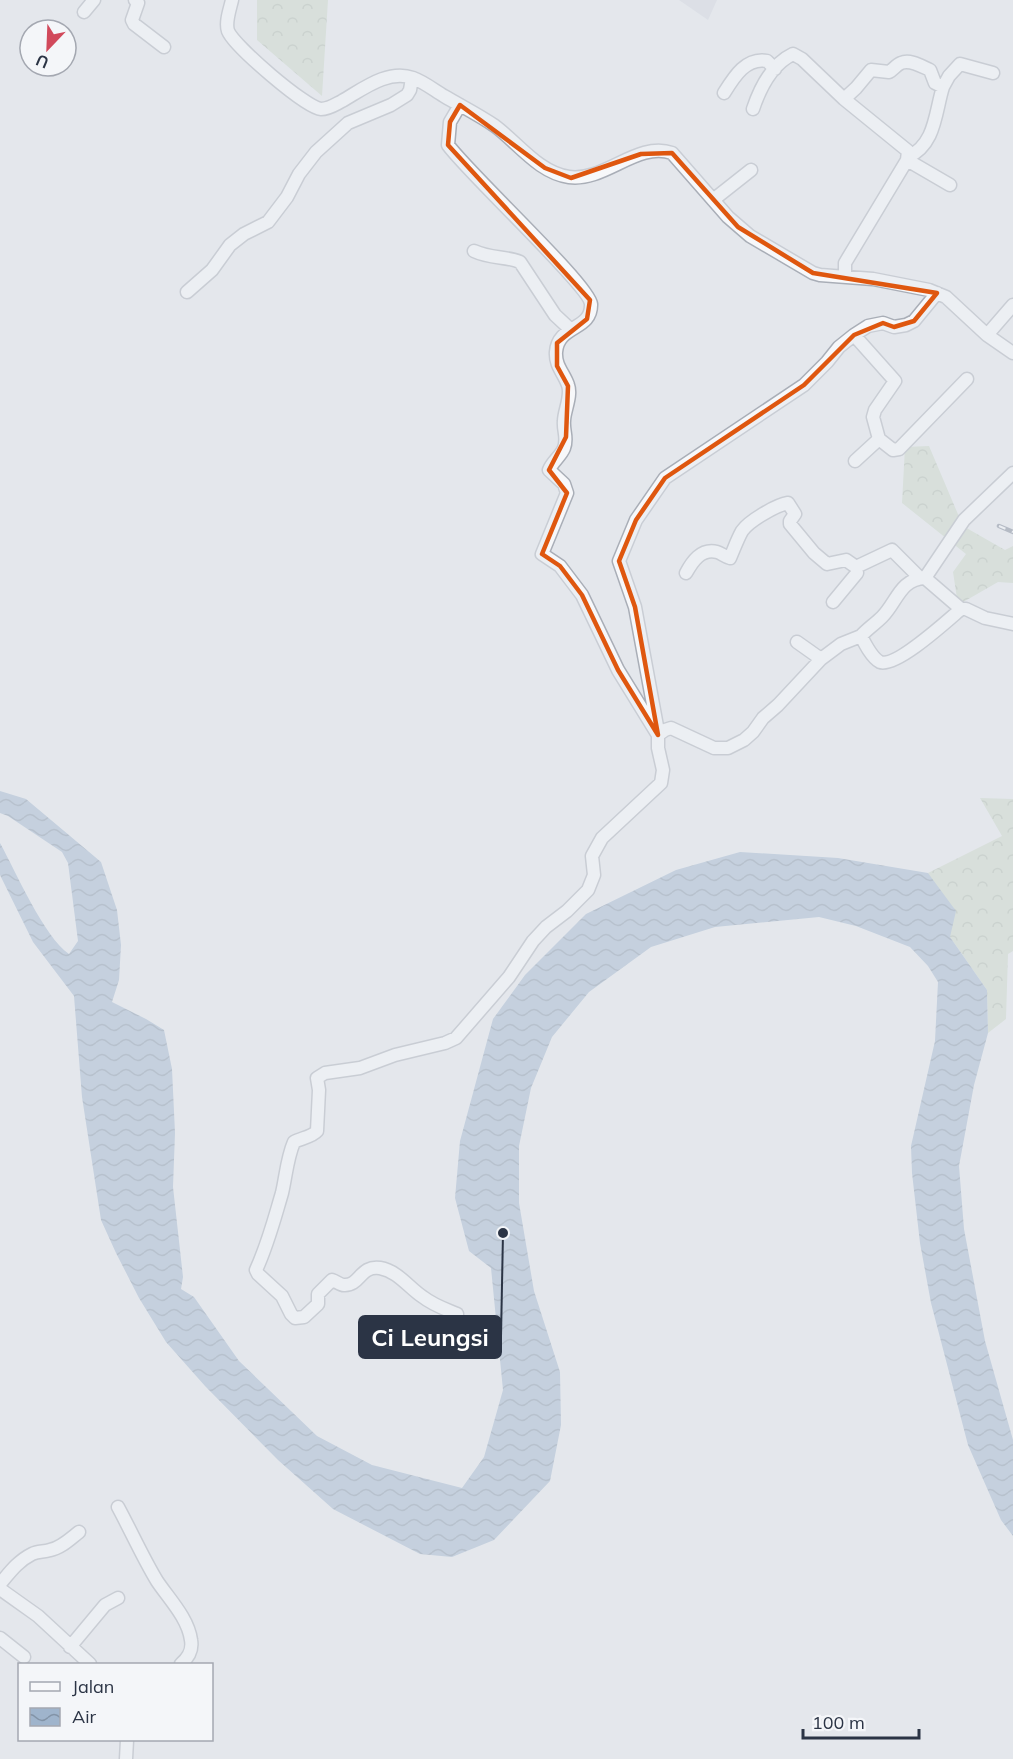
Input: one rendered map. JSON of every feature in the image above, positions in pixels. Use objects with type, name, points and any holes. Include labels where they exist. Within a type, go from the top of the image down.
[{"type":"street","points":[[84,12],[94,0]]},
{"type":"street","points":[[135,0],[138,3],[132,20],[134,24],[164,48]]},
{"type":"street","points":[[232,0],[227,25],[237,44],[268,73],[316,108],[323,109],[332,106],[393,75],[412,78],[460,105],[495,127],[545,168],[558,175],[571,178],[592,174],[641,154],[663,150],[672,153],[738,227],[764,245],[820,275],[873,279],[937,293],[956,304],[987,335],[1013,353]]},
{"type":"street","points":[[753,109],[763,83],[785,58],[793,54],[802,59],[844,99],[902,145],[908,151],[908,158]]},
{"type":"street","points":[[724,93],[746,64],[751,61],[767,61],[775,69]]},
{"type":"street","points":[[844,99],[871,70],[889,72],[905,62],[911,62],[930,70],[935,83],[943,87]]},
{"type":"street","points":[[845,276],[845,263],[908,158],[924,144],[934,129],[943,87],[949,76],[960,64],[993,73]]},
{"type":"street","points":[[187,292],[212,270],[230,245],[244,234],[268,222],[299,174],[320,148],[348,123],[391,105],[407,95],[412,78]]},
{"type":"street","points":[[460,105],[450,122],[448,146],[475,177],[570,272],[589,296],[591,308],[587,319],[570,329],[556,343],[555,359],[568,386],[564,421],[567,437],[564,448],[548,468],[564,484],[567,493],[542,554],[560,566],[582,595],[608,645],[618,670],[658,735]]},
{"type":"street","points":[[908,158],[950,185]]},
{"type":"street","points":[[713,200],[751,170]]},
{"type":"street","points":[[474,251],[486,257],[514,259],[520,262],[555,315],[570,329]]},
{"type":"street","points":[[457,1314],[422,1297],[393,1273],[381,1268],[371,1268],[364,1271],[353,1283],[341,1286],[332,1280],[318,1294],[318,1304],[304,1317],[295,1318],[282,1296],[258,1274],[256,1270],[271,1235],[275,1209],[282,1193],[290,1151],[294,1142],[317,1131],[319,1090],[317,1078],[320,1075],[360,1068],[395,1055],[446,1043],[456,1038],[509,977],[533,941],[588,890],[594,875],[592,856],[602,838],[661,783],[663,770],[658,748],[658,735],[635,607],[619,561],[636,520],[665,478],[804,385],[838,348],[854,335],[868,326],[883,323],[894,327],[914,321],[937,293]]},
{"type":"street","points":[[987,335],[1013,305]]},
{"type":"street","points":[[854,335],[894,379],[873,417],[879,439],[893,450],[899,449],[967,379]]},
{"type":"street","points":[[855,461],[879,439]]},
{"type":"street","points":[[658,735],[671,728],[714,748],[728,748],[744,740],[821,659],[841,644],[861,636],[881,618],[902,588],[923,578],[964,520],[1013,473]]},
{"type":"street","points":[[686,573],[693,560],[706,552],[717,552],[730,558],[744,529],[767,512],[788,503],[795,514],[790,524],[823,561],[830,564],[846,560],[856,567],[857,573],[833,602]]},
{"type":"street","points":[[856,567],[892,550],[961,609],[985,618],[1013,624]]},
{"type":"street","points":[[861,636],[878,661],[887,662],[916,646],[961,609]]},
{"type":"street","points":[[797,642],[821,659]]},
{"type":"street","points":[[118,1507],[157,1580],[188,1629],[191,1651],[182,1663]]},
{"type":"street","points":[[79,1532],[64,1544],[51,1550],[39,1551],[25,1558],[16,1565],[1,1592],[38,1616],[88,1663]]},
{"type":"street","points":[[70,1647],[105,1605],[118,1598]]},
{"type":"street","points":[[0,1638],[24,1657]]},
{"type":"street","points":[[126,1759],[127,1741]]},
{"type":"highlighted area","points":[[460,105],[545,168],[571,178],[641,154],[672,153],[738,227],[813,273],[937,293],[914,321],[894,327],[883,323],[854,335],[804,385],[665,478],[636,520],[619,561],[635,607],[658,735],[618,670],[582,595],[560,566],[542,554],[567,493],[549,470],[566,437],[568,386],[557,366],[557,343],[587,319],[590,300],[454,153],[448,145],[450,122]]},
{"type":"shaded area","points":[[679,0],[717,0],[708,20]]},
{"type":"green space","points":[[257,0],[328,0],[322,96],[257,40]]},
{"type":"green space","points":[[929,446],[963,526],[1005,550],[1013,546],[1013,583],[998,582],[958,605],[953,572],[966,554],[902,503],[905,447]]},
{"type":"green space","points":[[980,798],[1013,799],[1013,951],[1008,954],[1006,1019],[988,1033],[987,990],[950,937],[928,873],[1002,836]]},
{"type":"water","points":[[0,791],[26,799],[101,862],[117,910],[121,945],[119,980],[112,1002],[164,1030],[172,1069],[175,1133],[173,1187],[183,1277],[181,1289],[194,1297],[239,1361],[317,1436],[372,1465],[462,1488],[484,1457],[503,1390],[491,1268],[469,1251],[455,1198],[460,1141],[493,1019],[525,975],[586,914],[676,870],[740,852],[838,858],[928,873],[956,911],[950,937],[987,990],[988,1033],[974,1085],[959,1166],[964,1229],[985,1341],[1013,1440],[1013,1536],[1001,1520],[968,1445],[931,1303],[920,1243],[911,1146],[935,1041],[938,982],[928,966],[910,947],[856,926],[819,917],[715,927],[651,947],[589,992],[552,1037],[531,1088],[519,1146],[519,1203],[534,1291],[560,1372],[561,1425],[550,1481],[494,1540],[452,1557],[420,1554],[333,1509],[278,1460],[205,1386],[166,1342],[139,1298],[101,1220],[82,1097],[74,996],[33,942],[0,875],[0,843],[40,919],[50,934],[69,954],[78,941],[68,863],[62,852],[0,813]]},
{"type":"railway","points":[[999,526],[1013,532]]},
{"type":"place","name":"Ci Leungsi","points":[[503,1233]]}]
